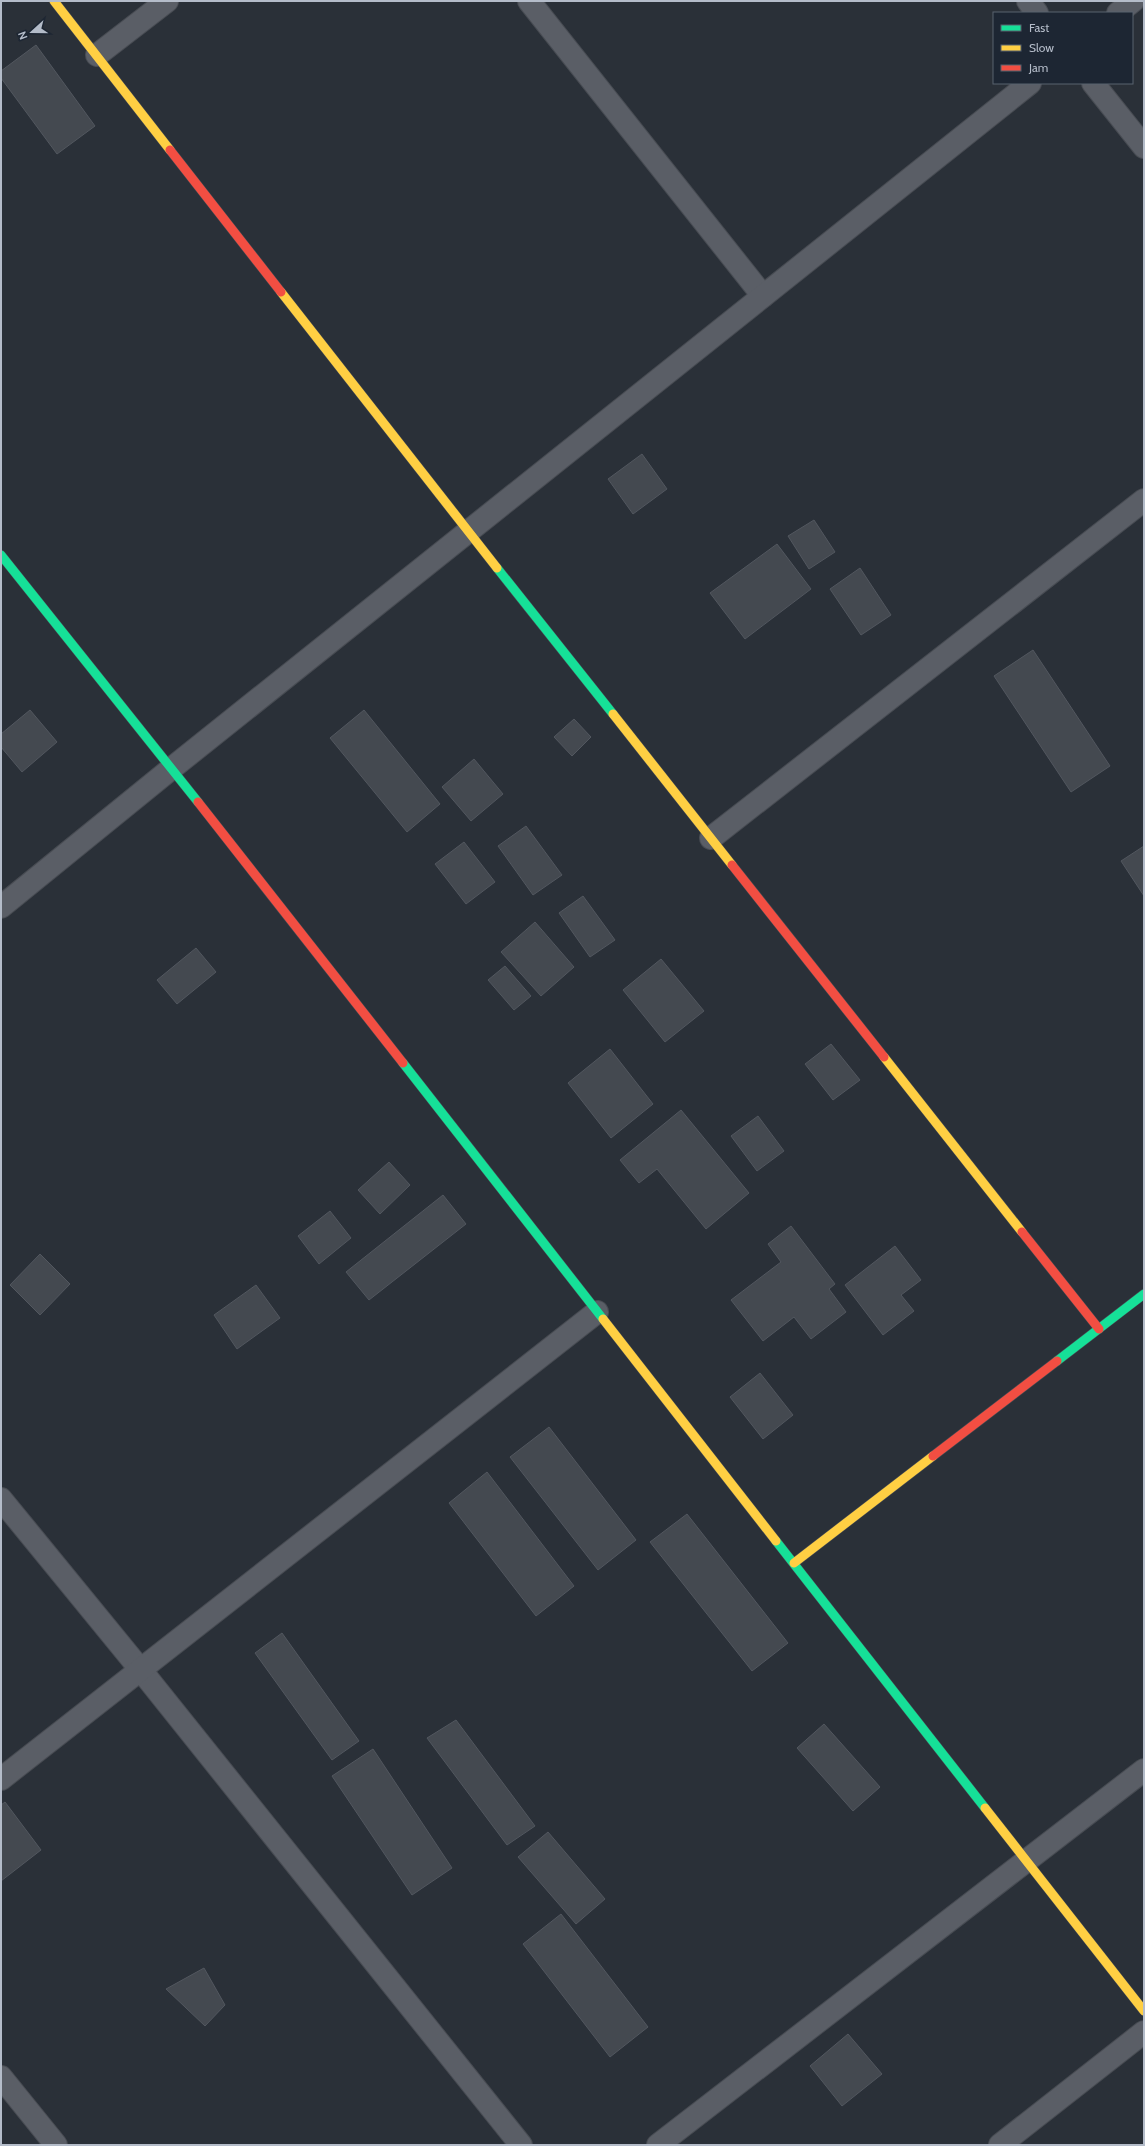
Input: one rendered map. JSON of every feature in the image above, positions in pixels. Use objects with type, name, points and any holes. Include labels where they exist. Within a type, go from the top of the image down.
[{"type":"street","points":[[54,1],[468,531],[1099,1329]]},
{"type":"street","points":[[97,55],[167,1]]},
{"type":"street","points":[[529,1],[763,296]]},
{"type":"street","points":[[1028,1],[1036,12]]},
{"type":"street","points":[[1119,12],[1133,1]]},
{"type":"street","points":[[1,907],[172,768],[1029,84]]},
{"type":"street","points":[[1094,84],[1144,147]]},
{"type":"street","points":[[711,838],[1144,500]]},
{"type":"street","points":[[1,555],[172,768],[1144,2011]]},
{"type":"street","points":[[794,1563],[1144,1294]]},
{"type":"street","points":[[1,1779],[597,1312]]},
{"type":"street","points":[[1,1499],[140,1669],[521,2145]]},
{"type":"street","points":[[658,2145],[1026,1859],[1144,1770]]},
{"type":"street","points":[[1000,2145],[1144,2032]]},
{"type":"street","points":[[1,2077],[56,2145]]},
{"type":"building","points":[[36,45],[95,126],[57,154],[1,78],[1,71]]},
{"type":"building","points":[[642,454],[667,489],[633,514],[608,479]]},
{"type":"building","points":[[814,520],[835,552],[809,569],[788,536]]},
{"type":"building","points":[[777,544],[811,589],[745,639],[710,593]]},
{"type":"building","points":[[860,568],[891,615],[861,635],[830,589]]},
{"type":"building","points":[[1033,650],[1110,766],[1071,792],[994,676]]},
{"type":"building","points":[[30,710],[57,742],[22,772],[1,747],[1,734]]},
{"type":"building","points":[[364,710],[440,804],[407,832],[330,738]]},
{"type":"building","points":[[574,719],[591,737],[572,756],[554,737]]},
{"type":"building","points":[[474,759],[503,794],[471,821],[442,787]]},
{"type":"building","points":[[526,826],[562,875],[533,895],[498,846]]},
{"type":"building","points":[[464,842],[495,882],[466,904],[435,864]]},
{"type":"building","points":[[1144,846],[1144,896],[1121,861]]},
{"type":"building","points":[[583,896],[615,940],[590,957],[559,913]]},
{"type":"building","points":[[535,922],[574,967],[541,996],[501,952]]},
{"type":"building","points":[[196,948],[216,972],[177,1004],[157,980]]},
{"type":"building","points":[[661,959],[704,1011],[665,1042],[623,990]]},
{"type":"building","points":[[505,966],[531,996],[514,1010],[488,980]]},
{"type":"building","points":[[831,1044],[860,1080],[833,1100],[805,1064]]},
{"type":"building","points":[[610,1049],[653,1104],[611,1138],[568,1083]]},
{"type":"building","points":[[681,1110],[749,1193],[706,1229],[657,1169],[639,1183],[620,1160]]},
{"type":"building","points":[[758,1116],[784,1151],[757,1171],[731,1136]]},
{"type":"building","points":[[389,1162],[410,1185],[380,1214],[358,1190]]},
{"type":"building","points":[[443,1195],[466,1224],[369,1300],[346,1272]]},
{"type":"building","points":[[330,1211],[351,1238],[319,1264],[298,1236]]},
{"type":"building","points":[[791,1226],[835,1284],[829,1289],[846,1312],[811,1339],[794,1317],[763,1341],[731,1300],[781,1262],[768,1244]]},
{"type":"building","points":[[895,1246],[921,1280],[901,1295],[914,1311],[883,1335],[845,1285]]},
{"type":"building","points":[[40,1254],[70,1284],[40,1315],[10,1285]]},
{"type":"building","points":[[256,1285],[280,1318],[237,1349],[214,1315]]},
{"type":"building","points":[[760,1373],[793,1415],[763,1439],[730,1397]]},
{"type":"building","points":[[549,1427],[636,1540],[598,1570],[510,1457]]},
{"type":"building","points":[[487,1472],[574,1586],[536,1616],[449,1503]]},
{"type":"building","points":[[687,1514],[788,1643],[752,1671],[650,1542]]},
{"type":"building","points":[[282,1633],[359,1741],[332,1760],[255,1653]]},
{"type":"building","points":[[456,1720],[535,1826],[507,1845],[427,1738]]},
{"type":"building","points":[[824,1724],[880,1787],[853,1811],[797,1748]]},
{"type":"building","points":[[373,1749],[452,1868],[412,1895],[332,1776]]},
{"type":"building","points":[[5,1802],[41,1850],[1,1881],[1,1805]]},
{"type":"building","points":[[548,1832],[605,1899],[576,1924],[518,1857]]},
{"type":"building","points":[[561,1914],[648,2027],[610,2057],[523,1944]]},
{"type":"building","points":[[204,1968],[225,2005],[205,2026],[166,1989]]},
{"type":"building","points":[[848,2034],[882,2074],[842,2106],[810,2066]]},
{"type":"traffic: fast","points":[[1,555],[198,802]]},
{"type":"traffic: fast","points":[[497,568],[613,714]]},
{"type":"traffic: fast","points":[[403,1063],[603,1319]]},
{"type":"traffic: fast","points":[[1057,1361],[1144,1294]]},
{"type":"traffic: fast","points":[[776,1541],[985,1808]]},
{"type":"traffic: slow","points":[[54,1],[170,150]]},
{"type":"traffic: slow","points":[[281,292],[497,568]]},
{"type":"traffic: slow","points":[[613,714],[732,865]]},
{"type":"traffic: slow","points":[[884,1057],[1022,1232]]},
{"type":"traffic: slow","points":[[603,1319],[776,1541]]},
{"type":"traffic: slow","points":[[794,1563],[933,1456]]},
{"type":"traffic: slow","points":[[985,1808],[1144,2011]]},
{"type":"traffic: jam","points":[[170,150],[281,292]]},
{"type":"traffic: jam","points":[[198,802],[403,1063]]},
{"type":"traffic: jam","points":[[732,865],[884,1057]]},
{"type":"traffic: jam","points":[[1022,1232],[1099,1329]]},
{"type":"traffic: jam","points":[[933,1456],[1057,1361]]}]
